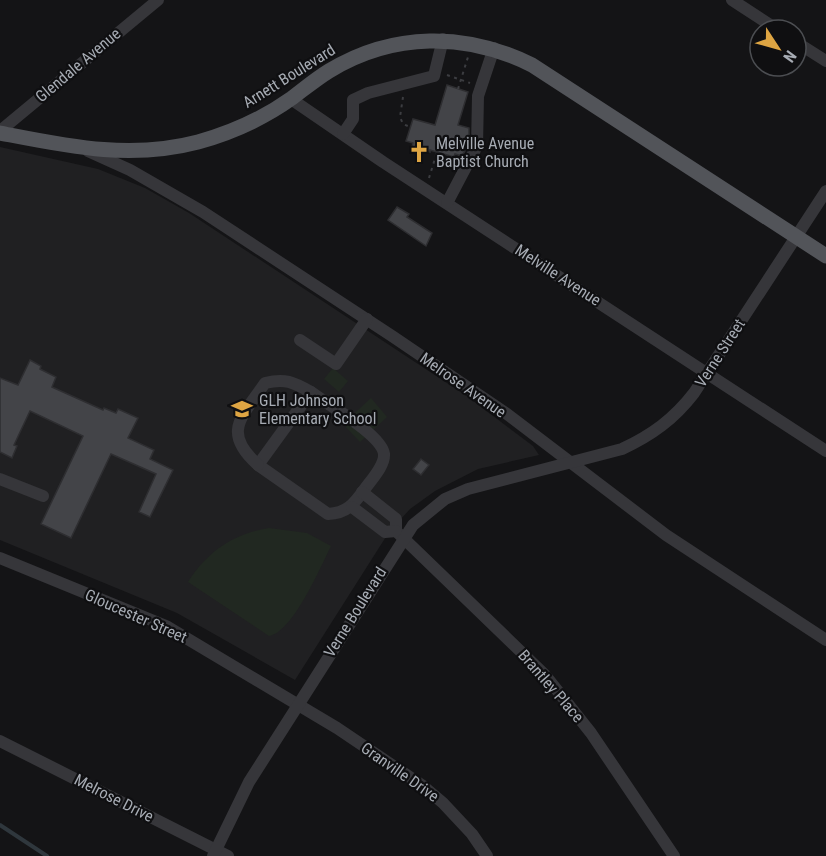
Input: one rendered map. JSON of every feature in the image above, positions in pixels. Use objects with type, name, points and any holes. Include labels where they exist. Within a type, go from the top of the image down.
[{"type":"main road","name":"Arnett Boulevard","points":[[0,132],[87,150],[147,151],[197,142],[251,122],[291,99],[326,72],[367,51],[412,41],[443,39],[472,43],[494,48],[532,65],[826,256]]},
{"type":"street","name":"Glendale Avenue","points":[[0,132],[158,0]]},
{"type":"street","points":[[732,0],[760,18]]},
{"type":"street","points":[[343,134],[353,119],[353,100],[368,93],[434,76],[443,39]]},
{"type":"street","points":[[447,203],[477,146],[475,120],[481,87],[494,48]]},
{"type":"street","points":[[808,50],[826,61]]},
{"type":"street","name":"Melville Avenue","points":[[291,99],[826,451]]},
{"type":"street","name":"Melrose Avenue","points":[[87,150],[171,193],[367,320],[507,414],[666,535],[826,640]]},
{"type":"street","name":"Verne Street","points":[[571,463],[622,448],[657,430],[684,405],[826,191]]},
{"type":"street","points":[[300,340],[336,364],[367,320]]},
{"type":"street","points":[[291,380],[311,392],[377,439],[384,455],[382,464],[352,507],[340,513],[328,514],[258,465],[243,451],[238,438],[238,422],[265,383],[291,380]]},
{"type":"street","points":[[258,465],[311,392]]},
{"type":"street","name":"Verne Boulevard","points":[[214,853],[249,782],[400,534],[428,511],[468,489],[571,463]]},
{"type":"street","points":[[0,479],[43,496]]},
{"type":"street","points":[[352,507],[385,532],[400,534],[396,519],[362,492]]},
{"type":"street","name":"Brantley Place","points":[[400,534],[545,675],[591,733],[674,856]]},
{"type":"street","name":"Gloucester Street","points":[[0,558],[166,626],[298,704]]},
{"type":"street","name":"Granville Drive","points":[[298,704],[423,786],[458,818],[487,856]]},
{"type":"street","name":"Melrose Drive","points":[[0,741],[214,853],[228,856]]},
{"type":"path","points":[[458,89],[472,43]]},
{"type":"path","points":[[435,72],[481,87]]},
{"type":"path","points":[[407,83],[400,117],[403,124],[410,127]]},
{"type":"path","points":[[423,188],[437,152]]},
{"type":"shaded area","name":"GLH Johnson Elementary School","points":[[0,147],[98,169],[145,188],[189,213],[468,397],[533,446],[539,455],[478,469],[435,491],[410,509],[389,532],[295,680],[177,613],[0,540]]},
{"type":"shaded area","points":[[333,368],[348,381],[339,392],[324,379]]},
{"type":"shaded area","points":[[371,398],[387,417],[360,442],[343,424]]},
{"type":"shaded area","points":[[269,528],[307,533],[331,546],[296,612],[278,632],[269,636],[188,582],[204,561],[222,546],[244,535]]},
{"type":"building","points":[[447,85],[468,92],[458,125],[469,128],[469,144],[462,156],[455,154],[454,157],[430,150],[430,152],[412,147],[413,143],[406,141],[413,119],[435,125]]},
{"type":"building","points":[[397,207],[409,214],[407,217],[432,233],[426,246],[388,220]]},
{"type":"building","points":[[30,360],[41,366],[40,369],[56,377],[52,387],[103,410],[104,408],[116,413],[118,409],[138,418],[128,438],[154,450],[150,459],[173,470],[150,517],[139,512],[156,474],[111,454],[71,538],[41,524],[83,436],[30,411],[14,445],[17,446],[12,458],[0,452],[0,378],[18,385]]},
{"type":"building","points":[[421,459],[429,465],[421,475],[413,469]]},
{"type":"waterway","points":[[0,825],[47,856]]},
{"type":"place","name":"Melville Avenue Baptist Church","points":[[419,152]]},
{"type":"place","name":"GLH Johnson Elementary School","points":[[242,409]]}]
